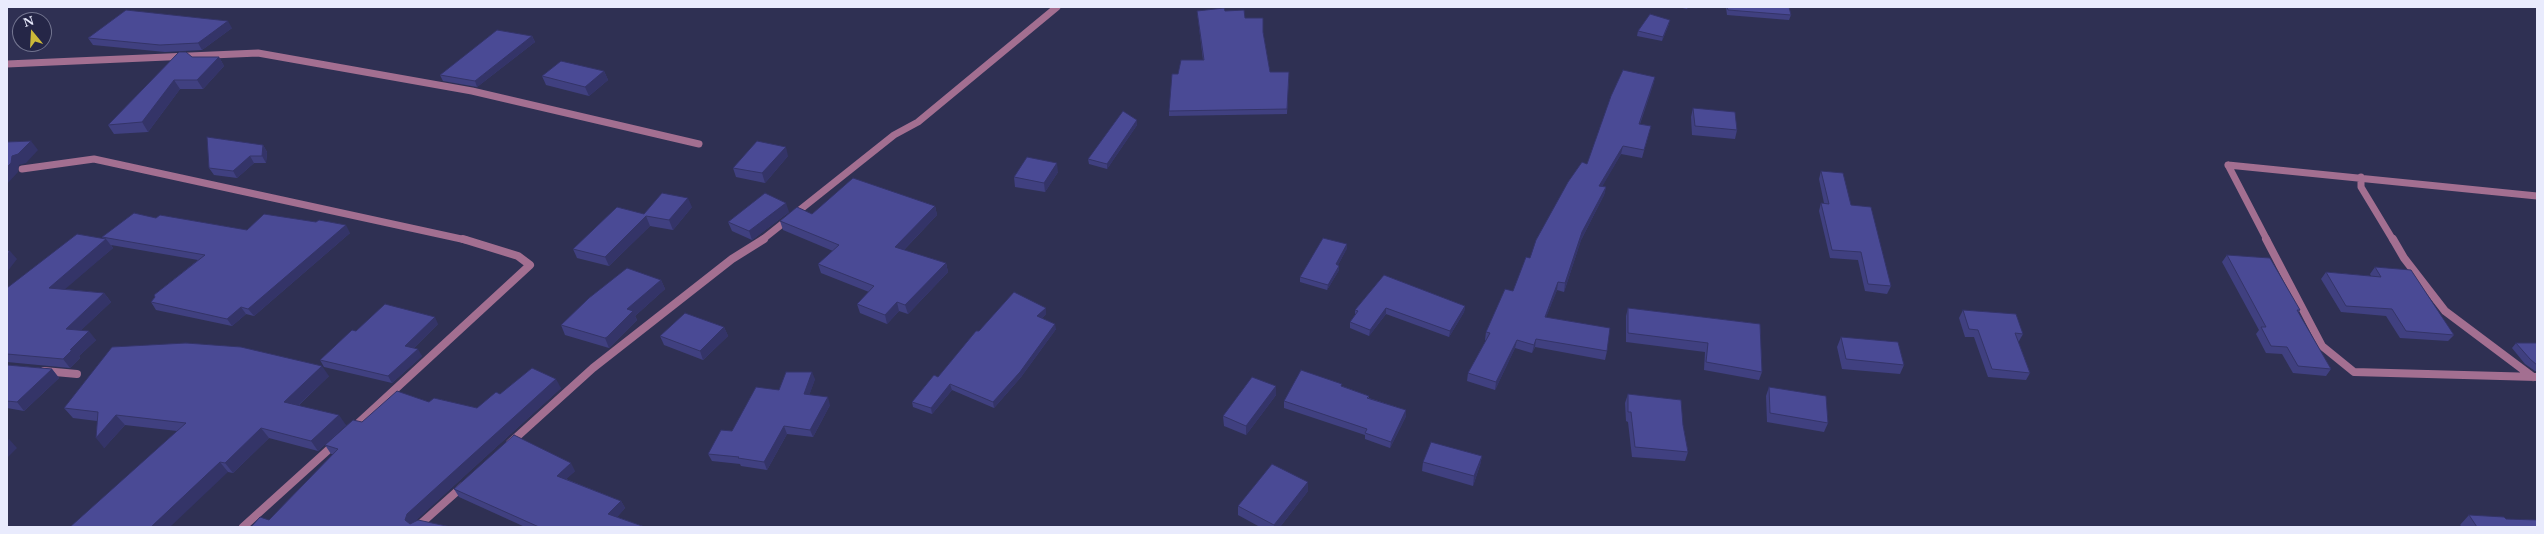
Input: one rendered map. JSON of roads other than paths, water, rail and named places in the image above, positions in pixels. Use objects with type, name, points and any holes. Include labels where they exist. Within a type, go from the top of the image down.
[{"type":"street","points":[[505,448],[593,368],[732,259],[767,237],[894,135],[918,122],[1056,7]]},
{"type":"street","points":[[7,64],[258,53],[472,91],[699,144]]},
{"type":"street","points":[[22,169],[94,159],[450,234],[518,256],[530,265],[243,527]]},
{"type":"street","points":[[2536,378],[2354,372],[2322,346],[2228,165],[2361,177],[2537,196]]},
{"type":"street","points":[[2361,177],[2361,187],[2404,258],[2445,311],[2536,378]]},
{"type":"street","points":[[38,370],[77,374]]},
{"type":"street","points":[[417,527],[470,479]]}]
